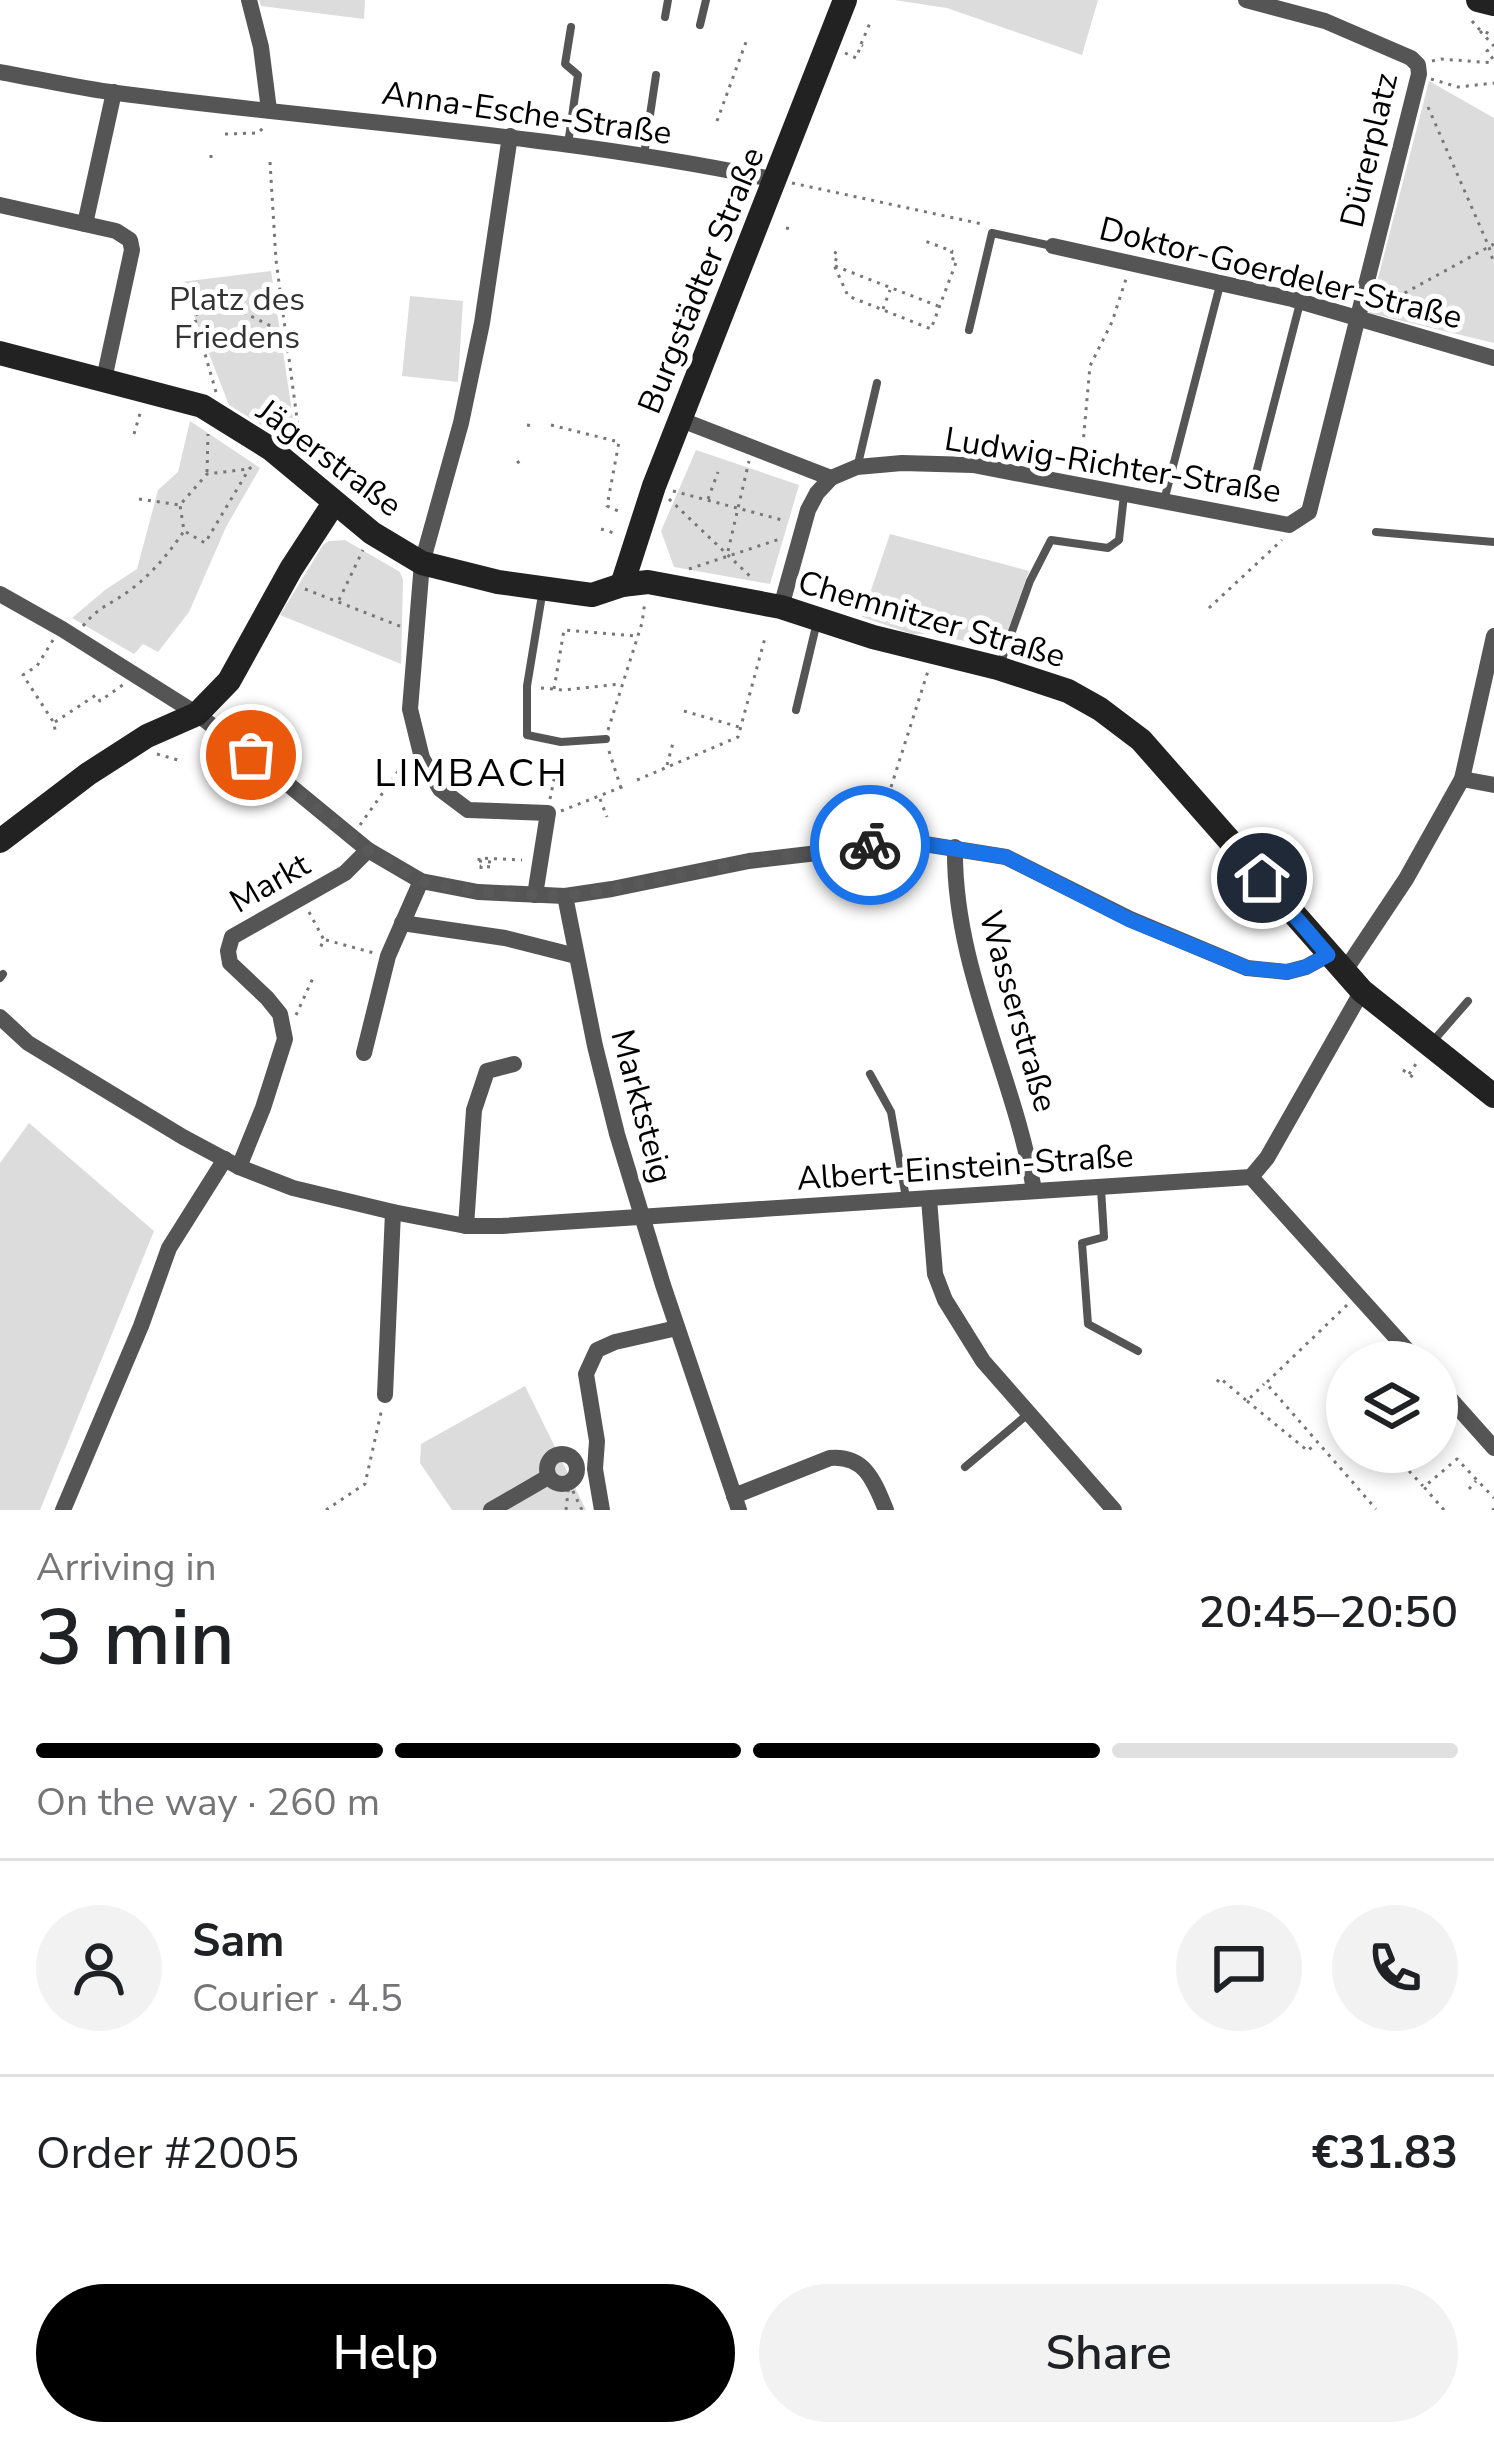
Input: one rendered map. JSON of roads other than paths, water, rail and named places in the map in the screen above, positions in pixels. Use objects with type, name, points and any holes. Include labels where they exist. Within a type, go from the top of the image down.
[{"type":"main road","name":"Burgstädter Straße","points":[[622,585],[654,486],[844,0]]},
{"type":"main road","points":[[1478,0],[1494,4]]},
{"type":"main road","name":"Jägerstraße","points":[[3,359],[104,379],[202,406],[217,423],[271,449],[372,532],[422,563],[498,582],[592,595],[622,585]]},
{"type":"main road","points":[[0,841],[88,774],[147,736],[197,714],[229,681],[334,503]]},
{"type":"main road","name":"Chemnitzer Straße","points":[[622,585],[648,582],[781,607],[998,668],[1068,691],[1100,709],[1141,740],[1345,973],[1494,1096]]},
{"type":"street","points":[[249,0],[261,47],[269,116]]},
{"type":"street","name":"Dürerplatz","points":[[1246,0],[1325,21],[1411,58],[1418,74],[1364,316],[1309,512]]},
{"type":"street","name":"Anna-Esche-Straße","points":[[0,72],[269,116],[510,136],[776,180]]},
{"type":"street","points":[[85,224],[114,92]]},
{"type":"street","points":[[510,136],[480,335],[422,563],[410,709],[422,758],[440,789],[468,811],[548,813],[535,895]]},
{"type":"street","points":[[0,206],[125,235],[132,245],[104,379]]},
{"type":"street","name":"Doktor-Goerdeler-Straße","points":[[1053,246],[1364,316],[1494,358]]},
{"type":"street","points":[[680,419],[831,478],[808,510],[781,607]]},
{"type":"street","name":"Ludwig-Richter-Straße","points":[[831,478],[857,467],[973,465],[1289,525],[1309,512]]},
{"type":"street","points":[[0,594],[197,714],[368,850],[421,881],[478,892],[565,896],[749,861],[912,842],[1006,857],[1130,920],[1247,968],[1287,972],[1306,967],[1345,973]]},
{"type":"street","points":[[1399,1341],[1251,1178],[1267,1158],[1345,973],[1406,879],[1462,779],[1494,636]]},
{"type":"street","points":[[1462,779],[1494,785]]},
{"type":"street","name":"Wasserstraße","points":[[955,847],[954,881],[965,951],[1027,1149],[1034,1190]]},
{"type":"street","name":"Markt","points":[[232,1163],[263,1108],[285,1039],[280,1014],[230,964],[232,937],[345,873],[368,850]]},
{"type":"street","points":[[364,1053],[388,956],[421,881]]},
{"type":"street","name":"Marktsteig","points":[[565,896],[595,1046],[641,1217],[737,1503]]},
{"type":"street","points":[[403,923],[505,938],[577,956]]},
{"type":"street","name":"Albert-Einstein-Straße","points":[[0,1017],[28,1043],[232,1163],[293,1188],[466,1226],[1251,1178]]},
{"type":"street","points":[[466,1226],[474,1111],[487,1071],[514,1064]]},
{"type":"street","points":[[63,1510],[127,1362],[169,1248],[232,1163]]},
{"type":"street","points":[[928,1198],[935,1274],[945,1300],[983,1361],[1114,1510]]},
{"type":"street","points":[[385,1395],[393,1212]]},
{"type":"street","points":[[602,1510],[586,1374],[597,1350],[677,1328]]},
{"type":"street","points":[[1458,1408],[1494,1448]]},
{"type":"street","points":[[565,1455],[574,1460],[577,1469],[569,1483],[559,1484],[548,1477],[550,1459],[565,1455]]},
{"type":"street","points":[[737,1503],[830,1458],[846,1456],[862,1465],[886,1510]]},
{"type":"street","points":[[491,1510],[548,1477]]},
{"type":"lane","points":[[665,17],[668,0]]},
{"type":"lane","points":[[700,25],[706,0]]},
{"type":"lane","points":[[568,145],[578,75],[565,64],[571,27]]},
{"type":"lane","points":[[644,157],[656,75]]},
{"type":"lane","points":[[969,330],[992,233],[1053,246]]},
{"type":"lane","points":[[1164,502],[1220,283]]},
{"type":"lane","points":[[1254,481],[1300,302]]},
{"type":"lane","points":[[857,467],[877,383]]},
{"type":"lane","points":[[998,668],[1030,580],[1051,540],[1108,548],[1119,540],[1124,494]]},
{"type":"lane","points":[[1376,532],[1494,542]]},
{"type":"lane","points":[[543,588],[527,686],[527,735],[561,742],[606,739]]},
{"type":"lane","points":[[796,710],[817,620]]},
{"type":"lane","points":[[1429,1046],[1468,1000]]},
{"type":"lane","points":[[870,1074],[891,1112],[907,1200]]},
{"type":"lane","points":[[1101,1187],[1104,1237],[1082,1243],[1088,1324],[1138,1351]]},
{"type":"lane","points":[[965,1467],[1029,1412]]},
{"type":"district","name":"LIMBACH","points":[[472,772]]},
{"type":"park label","name":"Platz des Friedens","points":[[237,317]]}]
